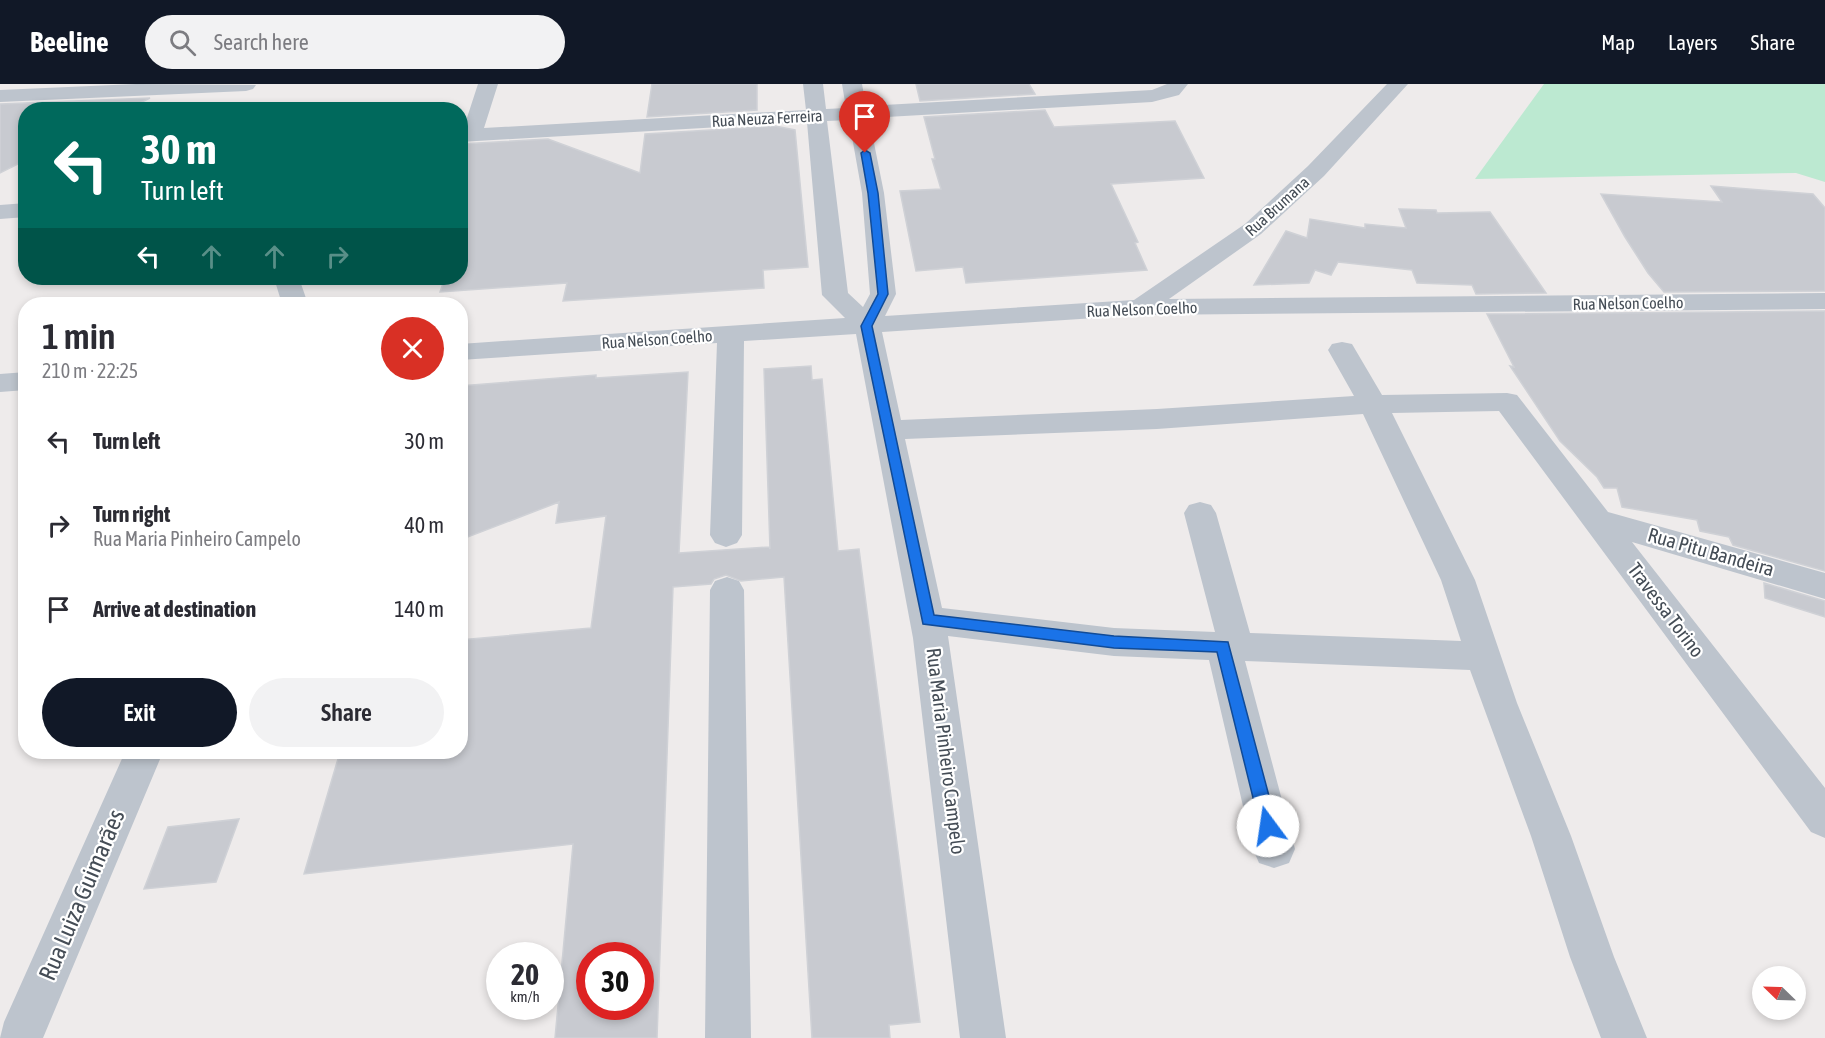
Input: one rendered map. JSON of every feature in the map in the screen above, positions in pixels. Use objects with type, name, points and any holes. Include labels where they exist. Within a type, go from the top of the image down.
[{"type":"street","points":[[468,131],[488,84]]},
{"type":"street","points":[[813,84],[835,295],[867,326],[883,294],[873,193],[852,84]]},
{"type":"street","name":"Rua Neuza Ferreira","points":[[468,136],[1152,96],[1172,91],[1178,84]]},
{"type":"street","name":"Rua Brumana","points":[[1140,307],[1254,229],[1316,171],[1398,84]]},
{"type":"street","points":[[0,96],[247,90]]},
{"type":"street","points":[[0,212],[18,211]]},
{"type":"street","name":"Rua Nelson Coelho","points":[[468,351],[1140,307],[1825,301]]},
{"type":"street","name":"Rua Maria Pinheiro Campelo","points":[[867,326],[928,620],[983,1038]]},
{"type":"street","points":[[726,535],[731,334]]},
{"type":"street","points":[[1341,350],[1373,404],[1458,580],[1624,1038]]},
{"type":"street","points":[[0,383],[18,382]]},
{"type":"street","name":"Travessa Torino","points":[[1373,404],[1507,402],[1825,819]]},
{"type":"street","points":[[888,429],[1157,419],[1373,404]]},
{"type":"street","points":[[1200,513],[1274,849]]},
{"type":"street","name":"Rua Pitu Bandeira","points":[[1597,520],[1825,586]]},
{"type":"street","points":[[727,590],[728,1038]]},
{"type":"street","points":[[928,620],[1114,642],[1484,656]]},
{"type":"street","name":"Rua Luiza Guimarães","points":[[20,1038],[141,759]]},
{"type":"green space","points":[[1544,84],[1825,84],[1825,182],[1796,173],[1475,179]]},
{"type":"building","points":[[652,84],[757,84],[757,110],[647,117]]},
{"type":"building","points":[[916,84],[1029,84],[1035,94],[920,101]]},
{"type":"building","points":[[150,98],[142,102],[50,102]]},
{"type":"building","points":[[18,103],[18,164],[0,173],[0,104]]},
{"type":"building","points":[[1045,110],[1054,127],[1175,121],[1204,178],[1111,184],[1138,242],[1135,243],[1147,270],[966,283],[963,267],[916,271],[900,191],[941,189],[932,159],[935,159],[924,117]]},
{"type":"building","points":[[775,126],[795,130],[808,267],[763,270],[764,288],[563,301],[567,283],[440,292],[442,285],[468,285],[468,144],[548,139],[640,173],[645,134]]},
{"type":"building","points":[[1711,186],[1813,194],[1825,208],[1825,291],[1664,292],[1648,273],[1601,194],[1722,202]]},
{"type":"building","points":[[1399,209],[1436,210],[1437,213],[1490,212],[1546,293],[1476,294],[1472,285],[1417,283],[1412,270],[1338,262],[1331,275],[1315,270],[1309,283],[1254,285],[1286,231],[1307,238],[1310,219],[1365,228],[1365,224],[1406,228]]},
{"type":"building","points":[[1825,311],[1825,571],[1733,545],[1729,537],[1700,531],[1697,520],[1622,507],[1617,488],[1604,488],[1597,477],[1560,441],[1510,366],[1514,367],[1487,314]]},
{"type":"building","points":[[811,366],[812,380],[822,379],[838,551],[859,549],[920,1022],[889,1025],[890,1038],[812,1038],[784,577],[741,581],[726,575],[714,579],[711,584],[673,587],[657,1038],[555,1038],[557,1020],[564,1020],[564,942],[573,844],[304,874],[338,759],[468,759],[468,639],[591,628],[606,516],[556,523],[559,502],[468,537],[468,385],[596,375],[596,378],[688,372],[679,553],[769,547],[770,549],[764,369]]},
{"type":"building","points":[[1764,583],[1825,601],[1825,617],[1765,598]]},
{"type":"building","points":[[239,819],[216,882],[144,889],[168,827]]},
{"type":"route","points":[[865,153],[873,193],[883,294],[867,326],[928,620],[1114,642],[1223,646],[1268,826]]}]
